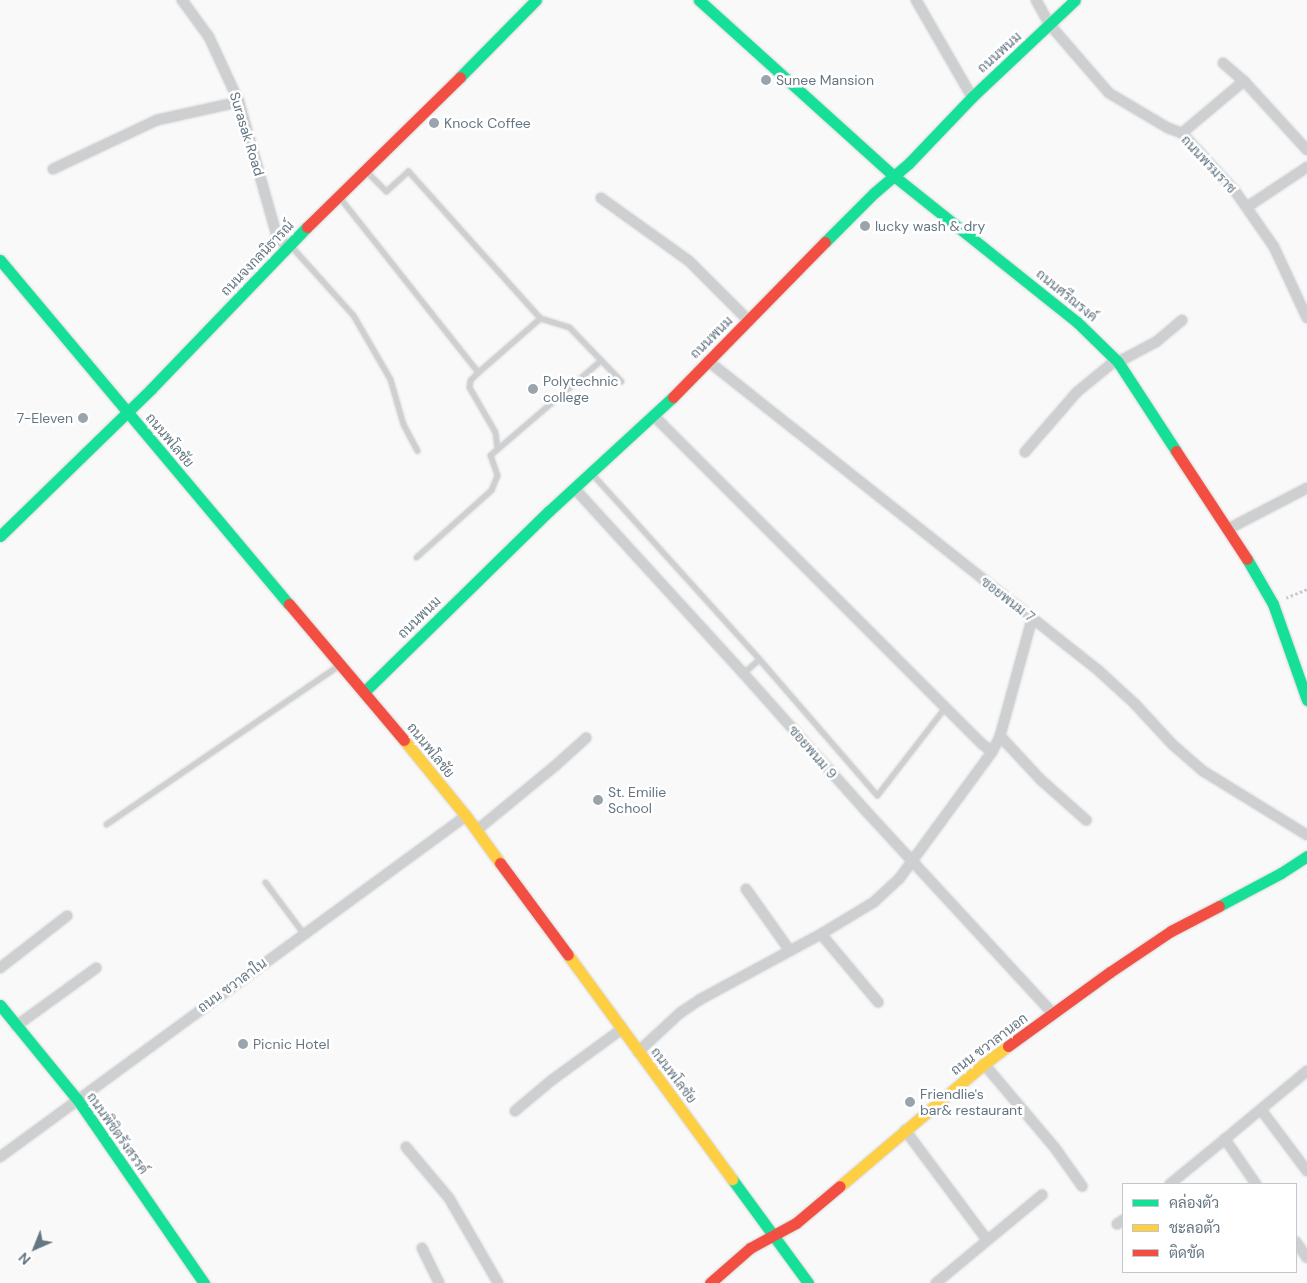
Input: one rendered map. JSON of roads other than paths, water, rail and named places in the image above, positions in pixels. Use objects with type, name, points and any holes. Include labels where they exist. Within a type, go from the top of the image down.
[{"type":"street","name":"Surasak Road","points":[[182,0],[209,38],[239,102],[276,232],[289,246]]},
{"type":"street","name":"ถนนจงกลนิธารณ์","points":[[0,536],[151,389],[289,246],[536,0]]},
{"type":"street","name":"ถนนศรีณรงค์","points":[[699,0],[894,176],[1077,322],[1117,361],[1228,529],[1273,604],[1290,645],[1307,700]]},
{"type":"street","points":[[916,0],[972,97]]},
{"type":"street","name":"ถนนพรมราช","points":[[1036,0],[1050,26],[1109,93],[1168,128],[1182,133],[1235,191],[1274,247],[1307,318]]},
{"type":"street","name":"ถนนพนม","points":[[364,692],[549,511],[654,416],[972,97],[1050,26],[1075,0]]},
{"type":"street","points":[[1223,63],[1244,81],[1307,150]]},
{"type":"street","points":[[1182,133],[1244,81]]},
{"type":"street","points":[[53,169],[157,120],[239,102]]},
{"type":"street","points":[[1247,207],[1307,167]]},
{"type":"street","points":[[601,198],[689,261],[748,320]]},
{"type":"street","name":"ถนนพโลชัย","points":[[0,260],[341,664],[466,816],[808,1283]]},
{"type":"street","points":[[1025,452],[1077,392],[1117,361],[1156,342],[1182,320]]},
{"type":"street","name":"ซอยพนม 7","points":[[708,361],[1099,671],[1135,704],[1173,745],[1202,770],[1307,835]]},
{"type":"street","points":[[654,416],[992,752]]},
{"type":"street","points":[[1228,529],[1307,488]]},
{"type":"street","name":"ซอยพนม 9","points":[[575,489],[866,811],[1053,1014]]},
{"type":"street","points":[[638,1052],[680,1012],[760,965],[821,934],[874,902],[899,879],[992,752],[1000,736],[1032,619]]},
{"type":"street","points":[[1000,736],[1040,778],[1086,820]]},
{"type":"street","points":[[476,830],[555,766],[586,738]]},
{"type":"street","name":"ถนน ชวาลาใน","points":[[0,1157],[303,933],[466,816]]},
{"type":"street","name":"ถนน ชวาลานอก","points":[[710,1283],[750,1248],[796,1223],[984,1064],[1053,1014],[1171,931],[1281,873],[1307,856]]},
{"type":"street","points":[[746,889],[790,951]]},
{"type":"street","points":[[0,968],[67,916]]},
{"type":"street","points":[[821,934],[878,1002]]},
{"type":"street","points":[[16,1026],[96,968]]},
{"type":"street","name":"ถนนพิชิตรังสรรค์","points":[[0,1005],[77,1099],[204,1283]]},
{"type":"street","points":[[515,1111],[552,1080],[622,1029]]},
{"type":"street","points":[[984,1064],[1055,1148],[1082,1186]]},
{"type":"street","points":[[1171,1183],[1262,1111],[1307,1071]]},
{"type":"street","points":[[1262,1111],[1307,1171]]},
{"type":"street","points":[[905,1130],[987,1240]]},
{"type":"street","points":[[1225,1139],[1255,1183]]},
{"type":"street","points":[[406,1146],[449,1198],[498,1283]]},
{"type":"street","points":[[936,1283],[1042,1196]]},
{"type":"street","points":[[1297,1243],[1307,1258]]},
{"type":"street","points":[[422,1248],[439,1283]]},
{"type":"lane","points":[[366,171],[386,191],[408,172],[540,318],[569,327],[620,381]]},
{"type":"lane","points":[[339,197],[478,372]]},
{"type":"lane","points":[[289,246],[352,315],[390,379],[404,424],[417,450]]},
{"type":"lane","points":[[497,448],[495,432],[469,387],[470,380],[540,318]]},
{"type":"lane","points":[[416,557],[491,490],[497,475],[490,455],[601,360]]},
{"type":"lane","points":[[591,474],[759,659],[877,795],[946,707]]},
{"type":"lane","points":[[743,673],[759,659]]},
{"type":"lane","points":[[106,824],[341,664]]},
{"type":"lane","points":[[265,882],[303,933]]},
{"type":"place","name":"Sunee Mansion","points":[[766,80]]},
{"type":"place","name":"Knock Coffee","points":[[434,123]]},
{"type":"place","name":"lucky wash & dry","points":[[865,226]]},
{"type":"place","name":"Polytechnic college","points":[[533,389]]},
{"type":"place","name":"7-Eleven","points":[[83,418]]},
{"type":"place","name":"St. Emilie School","points":[[598,800]]},
{"type":"place","name":"Picnic Hotel","points":[[243,1044]]},
{"type":"place","name":"Friendlie's bar& restaurant","points":[[910,1102]]}]
